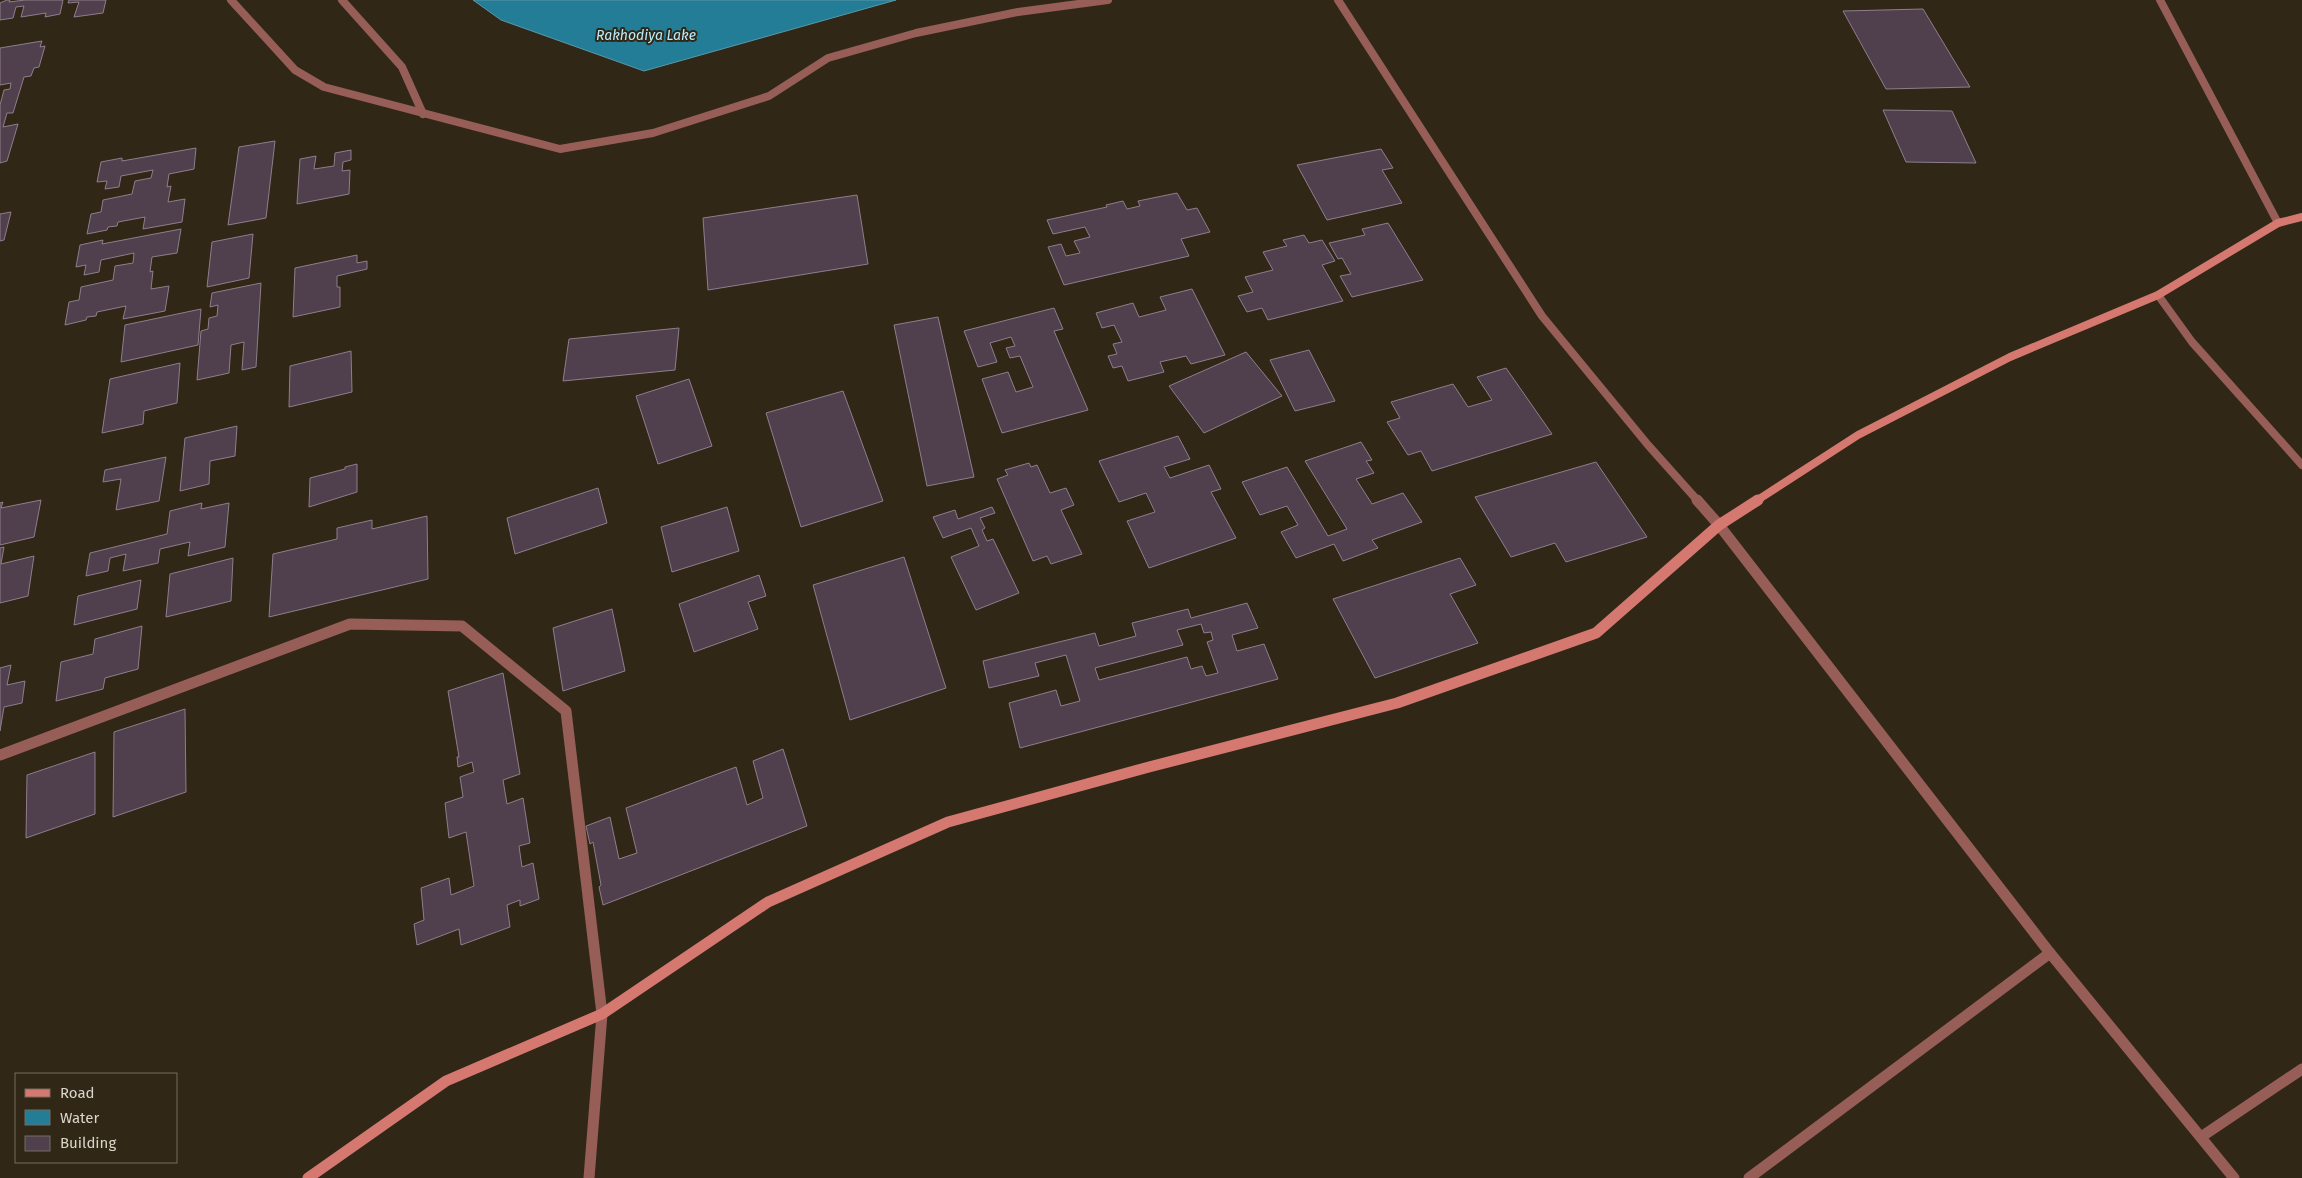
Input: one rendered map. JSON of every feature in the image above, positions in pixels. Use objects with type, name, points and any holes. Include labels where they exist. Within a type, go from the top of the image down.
[{"type":"street","points":[[231,0],[295,70],[324,87],[560,149],[653,133],[769,96],[828,58],[944,27],[1018,12],[1108,0]]},
{"type":"street","points":[[342,0],[402,67],[423,114]]},
{"type":"street","points":[[1338,0],[1542,316],[1648,445],[1719,525],[2050,953],[2234,1178]]},
{"type":"street","points":[[2160,0],[2278,223]]},
{"type":"street","points":[[308,1178],[446,1081],[602,1014],[768,902],[948,822],[1149,767],[1397,703],[1596,633],[1719,525],[1858,435],[2010,357],[2158,294],[2278,223],[2302,217]]},
{"type":"street","points":[[2158,294],[2192,342],[2302,464]]},
{"type":"street","points":[[0,755],[350,624],[462,626],[566,711],[602,1014],[588,1178]]},
{"type":"street","points":[[1749,1178],[2050,953]]},
{"type":"street","points":[[2201,1137],[2302,1069]]},
{"type":"water","name":"Rakhodiya Lake","points":[[473,0],[896,0],[644,71],[501,20]]},
{"type":"building","points":[[10,0],[9,2],[63,0],[60,14],[45,17],[46,13],[21,17],[24,6],[16,7],[13,18],[0,20],[0,3]]},
{"type":"building","points":[[69,0],[106,0],[103,13],[74,17],[79,2],[68,3]]},
{"type":"building","points":[[1923,9],[1970,87],[1886,89],[1843,11]]},
{"type":"building","points":[[42,41],[40,47],[45,46],[39,67],[34,68],[31,76],[24,77],[13,113],[7,113],[3,127],[18,124],[7,161],[0,163],[0,105],[4,90],[10,89],[11,83],[0,85],[0,48]]},
{"type":"building","points":[[1883,110],[1952,111],[1976,163],[1906,162]]},
{"type":"building","points":[[275,141],[266,218],[228,225],[239,147]]},
{"type":"building","points":[[196,148],[194,169],[169,174],[167,187],[171,186],[168,202],[185,199],[182,222],[143,229],[145,217],[118,222],[117,226],[108,227],[107,230],[87,234],[91,214],[101,212],[103,200],[132,194],[135,181],[151,178],[153,170],[121,176],[119,187],[105,189],[107,181],[97,182],[101,162],[122,158],[122,161]]},
{"type":"building","points":[[1381,149],[1393,168],[1382,170],[1402,203],[1327,220],[1297,165]]},
{"type":"building","points":[[351,150],[351,160],[343,162],[342,171],[350,170],[349,194],[297,204],[300,159],[316,156],[314,169],[334,166],[335,153]]},
{"type":"building","points":[[1177,193],[1187,210],[1197,208],[1210,232],[1181,239],[1189,256],[1064,285],[1048,247],[1061,244],[1066,256],[1080,253],[1074,241],[1090,237],[1085,227],[1053,234],[1047,220],[1107,207],[1106,205],[1123,201],[1127,209],[1140,206],[1138,201]]},
{"type":"building","points":[[857,195],[868,264],[708,290],[703,218]]},
{"type":"building","points":[[11,212],[4,240],[0,241],[0,214]]},
{"type":"building","points":[[1388,223],[1423,280],[1352,297],[1340,276],[1351,274],[1342,258],[1338,259],[1329,243],[1365,235],[1362,229]]},
{"type":"building","points":[[181,229],[177,253],[152,257],[150,272],[153,271],[151,289],[169,286],[165,311],[123,319],[126,306],[97,312],[96,316],[87,317],[86,320],[65,325],[69,302],[79,300],[81,287],[113,280],[115,266],[133,263],[134,253],[101,260],[99,272],[84,275],[86,265],[76,267],[80,245],[103,240],[102,244]]},
{"type":"building","points":[[253,234],[249,278],[207,287],[212,242]]},
{"type":"building","points":[[1304,235],[1309,243],[1322,240],[1335,261],[1322,265],[1343,301],[1268,320],[1262,308],[1247,312],[1238,296],[1253,292],[1245,277],[1273,270],[1263,252],[1287,246],[1283,240]]},
{"type":"building","points":[[357,255],[357,263],[367,261],[367,269],[337,276],[337,287],[340,287],[340,307],[293,317],[295,268]]},
{"type":"building","points":[[261,283],[256,367],[242,370],[244,342],[231,345],[229,373],[197,380],[201,331],[208,329],[209,318],[217,316],[218,305],[210,307],[212,293]]},
{"type":"building","points":[[1192,289],[1225,355],[1191,364],[1186,356],[1160,362],[1164,372],[1128,381],[1122,366],[1113,368],[1108,356],[1117,354],[1113,344],[1122,342],[1114,325],[1102,328],[1096,313],[1133,303],[1139,317],[1166,310],[1160,297]]},
{"type":"building","points":[[1054,308],[1063,329],[1054,331],[1088,410],[1002,433],[982,379],[1008,372],[1016,392],[1033,387],[1020,356],[1010,358],[1006,348],[1015,346],[1011,337],[990,343],[997,362],[978,367],[964,331]]},
{"type":"building","points":[[201,309],[198,345],[121,362],[125,325]]},
{"type":"building","points":[[938,317],[974,477],[927,486],[894,325]]},
{"type":"building","points":[[679,328],[675,370],[563,381],[569,339]]},
{"type":"building","points":[[1309,350],[1335,401],[1295,411],[1270,360]]},
{"type":"building","points":[[351,351],[352,392],[289,407],[290,366]]},
{"type":"building","points":[[1246,352],[1282,396],[1204,433],[1169,386]]},
{"type":"building","points":[[180,363],[177,403],[144,411],[143,424],[102,433],[110,379]]},
{"type":"building","points":[[1506,368],[1552,434],[1432,471],[1421,451],[1408,455],[1387,422],[1400,418],[1391,402],[1453,384],[1468,407],[1492,400],[1477,377]]},
{"type":"building","points":[[689,379],[712,446],[658,464],[636,396]]},
{"type":"building","points":[[843,391],[883,501],[801,527],[766,413]]},
{"type":"building","points":[[237,426],[235,456],[210,461],[209,484],[180,491],[185,438]]},
{"type":"building","points":[[1178,436],[1190,459],[1164,467],[1170,478],[1209,465],[1221,489],[1211,492],[1236,538],[1149,568],[1127,521],[1155,512],[1146,493],[1119,502],[1099,461]]},
{"type":"building","points":[[1361,442],[1372,460],[1366,461],[1374,473],[1356,479],[1372,504],[1403,493],[1422,522],[1372,540],[1378,548],[1343,561],[1334,544],[1296,558],[1281,532],[1298,525],[1287,506],[1260,515],[1242,482],[1287,467],[1328,536],[1347,529],[1305,461]]},
{"type":"building","points":[[166,457],[159,501],[116,510],[121,479],[103,482],[105,470]]},
{"type":"building","points":[[1596,462],[1647,537],[1566,562],[1555,543],[1511,557],[1475,497]]},
{"type":"building","points":[[1029,463],[1031,467],[1037,465],[1050,493],[1066,488],[1074,505],[1061,510],[1082,554],[1051,564],[1047,556],[1033,561],[997,479],[1008,475],[1005,470]]},
{"type":"building","points":[[357,464],[357,492],[309,507],[310,478]]},
{"type":"building","points":[[598,488],[607,523],[515,554],[507,518]]},
{"type":"building","points":[[41,500],[34,537],[0,545],[0,503],[3,502],[1,508]]},
{"type":"building","points":[[202,503],[201,509],[229,503],[225,547],[188,556],[190,542],[160,549],[158,563],[123,571],[126,554],[110,558],[108,571],[86,576],[90,553],[167,534],[170,511]]},
{"type":"building","points":[[727,507],[739,551],[672,572],[661,527]]},
{"type":"building","points":[[992,507],[995,513],[980,518],[985,528],[982,530],[987,541],[993,539],[1019,593],[976,610],[951,557],[979,546],[971,528],[943,538],[933,517],[955,510],[958,519]]},
{"type":"building","points":[[427,516],[428,579],[269,617],[273,554],[337,539],[337,528],[372,520],[372,529]]},
{"type":"building","points":[[4,547],[1,564],[34,556],[28,596],[0,603],[0,548]]},
{"type":"building","points":[[904,557],[946,688],[850,720],[813,585]]},
{"type":"building","points":[[233,558],[231,601],[166,617],[170,574]]},
{"type":"building","points":[[1460,558],[1476,585],[1450,594],[1478,643],[1375,678],[1333,599]]},
{"type":"building","points":[[759,575],[766,596],[748,602],[758,629],[694,652],[679,604]]},
{"type":"building","points":[[141,580],[137,609],[74,625],[78,596]]},
{"type":"building","points":[[1247,603],[1258,628],[1232,635],[1237,651],[1264,644],[1278,679],[1020,748],[1009,703],[1056,690],[1061,706],[1080,701],[1066,655],[1035,663],[1039,676],[989,688],[983,661],[1095,633],[1099,646],[1136,636],[1132,623],[1188,609],[1191,618]],"holes":[[[1201,624],[1204,633],[1211,632],[1213,640],[1207,642],[1218,673],[1206,676],[1202,666],[1191,669],[1187,657],[1099,680],[1095,668],[1183,645],[1177,630]]]},
{"type":"building","points":[[612,609],[625,671],[563,691],[553,628]]},
{"type":"building","points":[[142,626],[138,669],[105,678],[103,689],[56,701],[61,662],[93,654],[95,639]]},
{"type":"building","points":[[11,665],[7,685],[25,681],[22,703],[4,707],[0,731],[0,668]]},
{"type":"building","points":[[503,673],[520,774],[503,780],[507,804],[523,798],[530,843],[519,846],[522,867],[533,863],[539,899],[520,906],[520,900],[507,905],[510,927],[461,945],[459,929],[417,945],[414,924],[424,920],[421,888],[449,878],[451,895],[474,886],[466,832],[449,838],[445,803],[463,797],[460,777],[474,772],[472,762],[458,767],[457,757],[459,757],[448,691]]},
{"type":"building","points":[[185,709],[186,792],[113,817],[114,732]]},
{"type":"building","points":[[783,749],[807,826],[603,905],[593,842],[590,844],[586,826],[610,817],[619,859],[637,853],[626,808],[736,767],[747,805],[763,798],[753,761]]},
{"type":"building","points":[[95,752],[95,814],[26,838],[27,775]]}]
